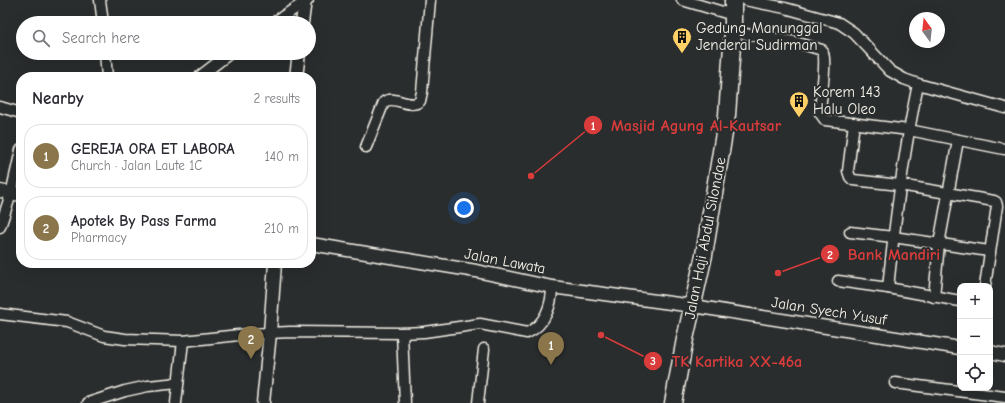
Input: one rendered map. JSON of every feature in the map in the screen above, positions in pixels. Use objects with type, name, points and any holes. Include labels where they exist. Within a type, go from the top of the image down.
[{"type":"highway","name":"Jalan Haji Abdul Silondae","points":[[673,403],[704,255],[727,115],[733,32],[733,7]]},
{"type":"street","points":[[100,0],[102,16]]},
{"type":"street","points":[[366,147],[386,100],[415,104],[420,101],[430,0]]},
{"type":"street","points":[[682,0],[733,7]]},
{"type":"street","points":[[745,0],[785,8],[839,24],[854,33],[890,71],[904,79],[1005,108]]},
{"type":"street","points":[[284,16],[306,1]]},
{"type":"street","points":[[303,16],[306,1]]},
{"type":"street","points":[[733,32],[795,42],[822,50],[824,54],[820,106],[821,115],[825,120],[908,130],[1004,149]]},
{"type":"street","points":[[106,60],[107,72]]},
{"type":"street","points":[[205,72],[221,60]]},
{"type":"street","points":[[297,72],[298,60]]},
{"type":"street","points":[[888,288],[893,237],[908,130],[918,84]]},
{"type":"street","points":[[0,107],[16,111]]},
{"type":"street","points":[[854,123],[848,171],[850,178],[853,180],[900,185],[996,202],[997,206],[985,283]]},
{"type":"street","points":[[934,297],[940,244],[958,140]]},
{"type":"street","points":[[0,227],[11,194],[16,172]]},
{"type":"street","points":[[850,232],[989,252]]},
{"type":"street","name":"Jalan Lawata","points":[[316,245],[476,272],[552,287],[693,306]]},
{"type":"street","points":[[263,403],[276,268]]},
{"type":"street","points":[[838,281],[888,288],[957,301]]},
{"type":"street","points":[[0,314],[67,322],[104,336],[125,339],[183,341],[270,333],[402,333],[424,332],[480,324],[527,333],[540,324],[548,312],[552,287]]},
{"type":"street","name":"Jalan Syech Yusuf","points":[[693,306],[957,348]]},
{"type":"street","points":[[402,333],[405,403]]},
{"type":"street","points":[[176,403],[183,341]]},
{"type":"street","points":[[478,403],[484,349]]},
{"type":"street","points":[[993,353],[1005,355]]},
{"type":"street","points":[[88,403],[125,391],[148,386],[178,383]]},
{"type":"street","points":[[895,383],[1005,398]]},
{"type":"place","name":"Gedung Manunggal Jenderal Sudirman","points":[[682,54]]},
{"type":"place","name":"Korem 143 Halu Oleo","points":[[799,118]]},
{"type":"place","name":"Masjid Agung Al-Kautsar","points":[[531,176]]},
{"type":"place","name":"Bank Mandiri","points":[[778,273]]},
{"type":"place","name":"TK Kartika XX-46a","points":[[601,335]]},
{"type":"place","name":"Apotek By Pass Farma","points":[[251,359]]},
{"type":"place","name":"GEREJA ORA ET LABORA","points":[[551,365]]}]
